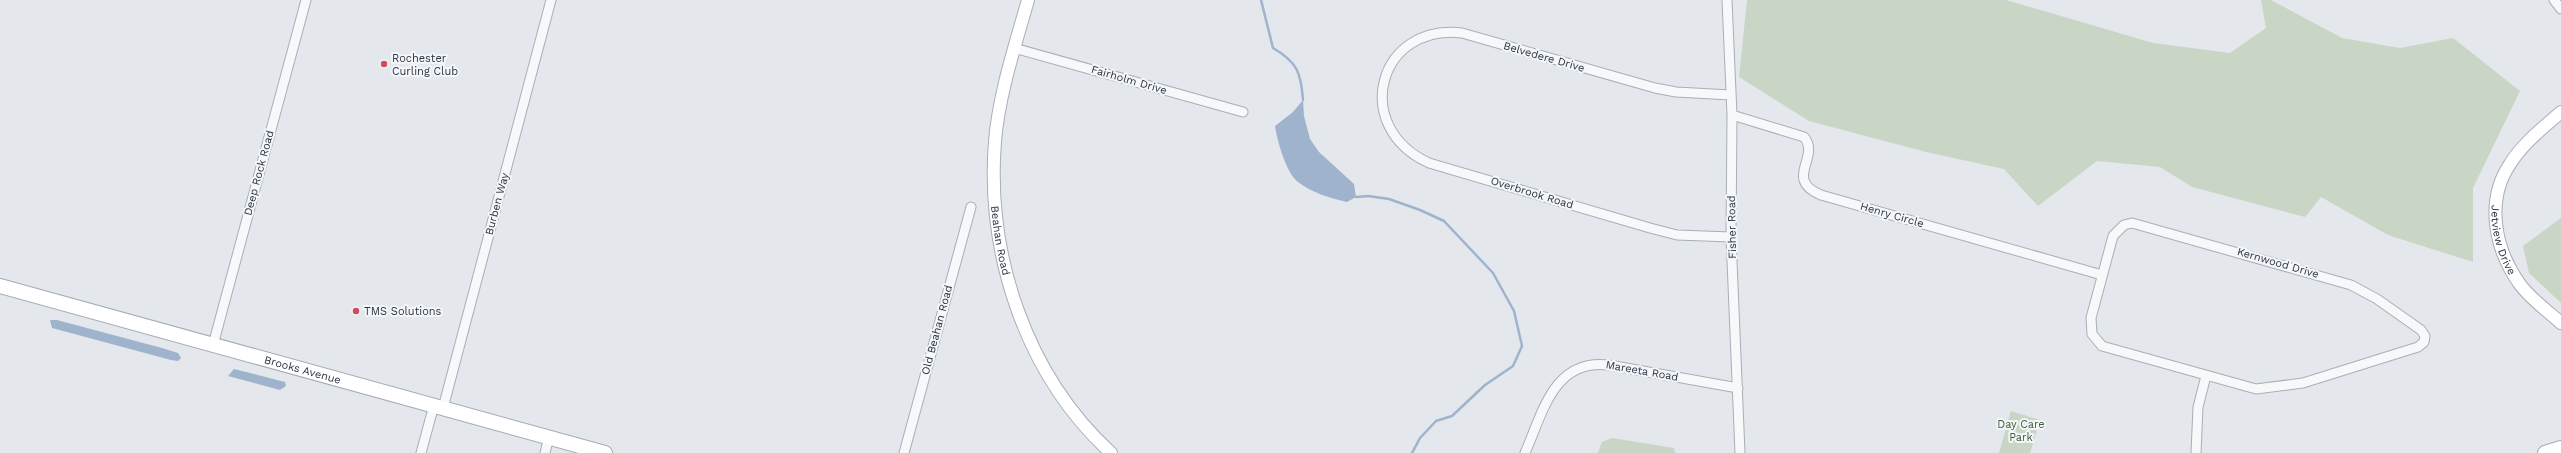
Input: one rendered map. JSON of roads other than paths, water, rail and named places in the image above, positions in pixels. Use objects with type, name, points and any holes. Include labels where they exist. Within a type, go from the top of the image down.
[{"type":"main road","name":"Brooks Avenue","points":[[0,286],[605,453]]},
{"type":"main road","points":[[2545,453],[2561,448]]},
{"type":"street","name":"Deep Rock Road","points":[[213,345],[306,0]]},
{"type":"street","name":"Burben Way","points":[[420,453],[438,407],[551,0]]},
{"type":"street","name":"Beahan Road","points":[[1028,0],[1014,48],[1001,107],[994,167],[998,236],[1008,281],[1023,323],[1052,381],[1081,420],[1111,453]]},
{"type":"street","name":"Fisher Road","points":[[1727,0],[1732,115],[1731,237],[1740,453]]},
{"type":"street","points":[[2554,0],[2561,8]]},
{"type":"street","name":"Belvedere Drive","points":[[1384,86],[1392,65],[1401,52],[1414,41],[1431,34],[1446,31],[1462,33],[1655,88],[1676,92],[1731,95]]},
{"type":"street","name":"Fairholm Drive","points":[[1014,48],[1243,112]]},
{"type":"street","name":"Overbrook Road","points":[[1384,86],[1382,110],[1389,129],[1400,145],[1414,156],[1429,163],[1678,235],[1731,237]]},
{"type":"street","name":"Jetview Drive","points":[[2561,112],[2529,140],[2509,164],[2499,184],[2495,210],[2502,254],[2520,284],[2561,323]]},
{"type":"street","name":"Henry Circle","points":[[1732,115],[1804,137],[1808,150],[1803,175],[1804,184],[1816,193],[2102,274]]},
{"type":"street","name":"Old Beahan Road","points":[[904,453],[971,207]]},
{"type":"street","name":"Kernwood Drive","points":[[2141,224],[2351,285],[2377,299],[2421,330],[2425,336],[2424,342],[2418,347],[2287,386],[2256,389],[2206,376],[2111,350],[2096,341],[2090,326],[2102,274],[2113,236],[2124,225],[2141,224]]},
{"type":"street","name":"Mareeta Road","points":[[1525,453],[1553,391],[1563,377],[1576,368],[1593,363],[1738,388]]},
{"type":"street","points":[[2196,453],[2198,407],[2206,376]]},
{"type":"street","points":[[545,453],[549,437]]},
{"type":"water","points":[[1303,100],[1304,116],[1310,139],[1319,152],[1354,184],[1356,197],[1347,202],[1321,195],[1303,186],[1294,178],[1286,164],[1275,126],[1293,112]]},
{"type":"water","points":[[50,320],[57,320],[162,348],[178,353],[181,358],[178,361],[171,360],[52,328]]},
{"type":"water","points":[[234,369],[285,382],[286,386],[280,390],[228,376]]},
{"type":"waterway","points":[[1261,0],[1273,48],[1293,63],[1301,82],[1303,100]]},
{"type":"waterway","points":[[1356,197],[1368,196],[1389,199],[1420,210],[1444,221],[1493,273],[1514,311],[1522,346],[1513,366],[1485,385],[1452,416],[1436,421],[1420,438],[1412,453]]},
{"type":"place","name":"Rochester Curling Club","points":[[384,64]]},
{"type":"place","name":"TMS Solutions","points":[[356,311]]},
{"type":"park label","name":"Day Care Park","points":[[2021,430]]}]
